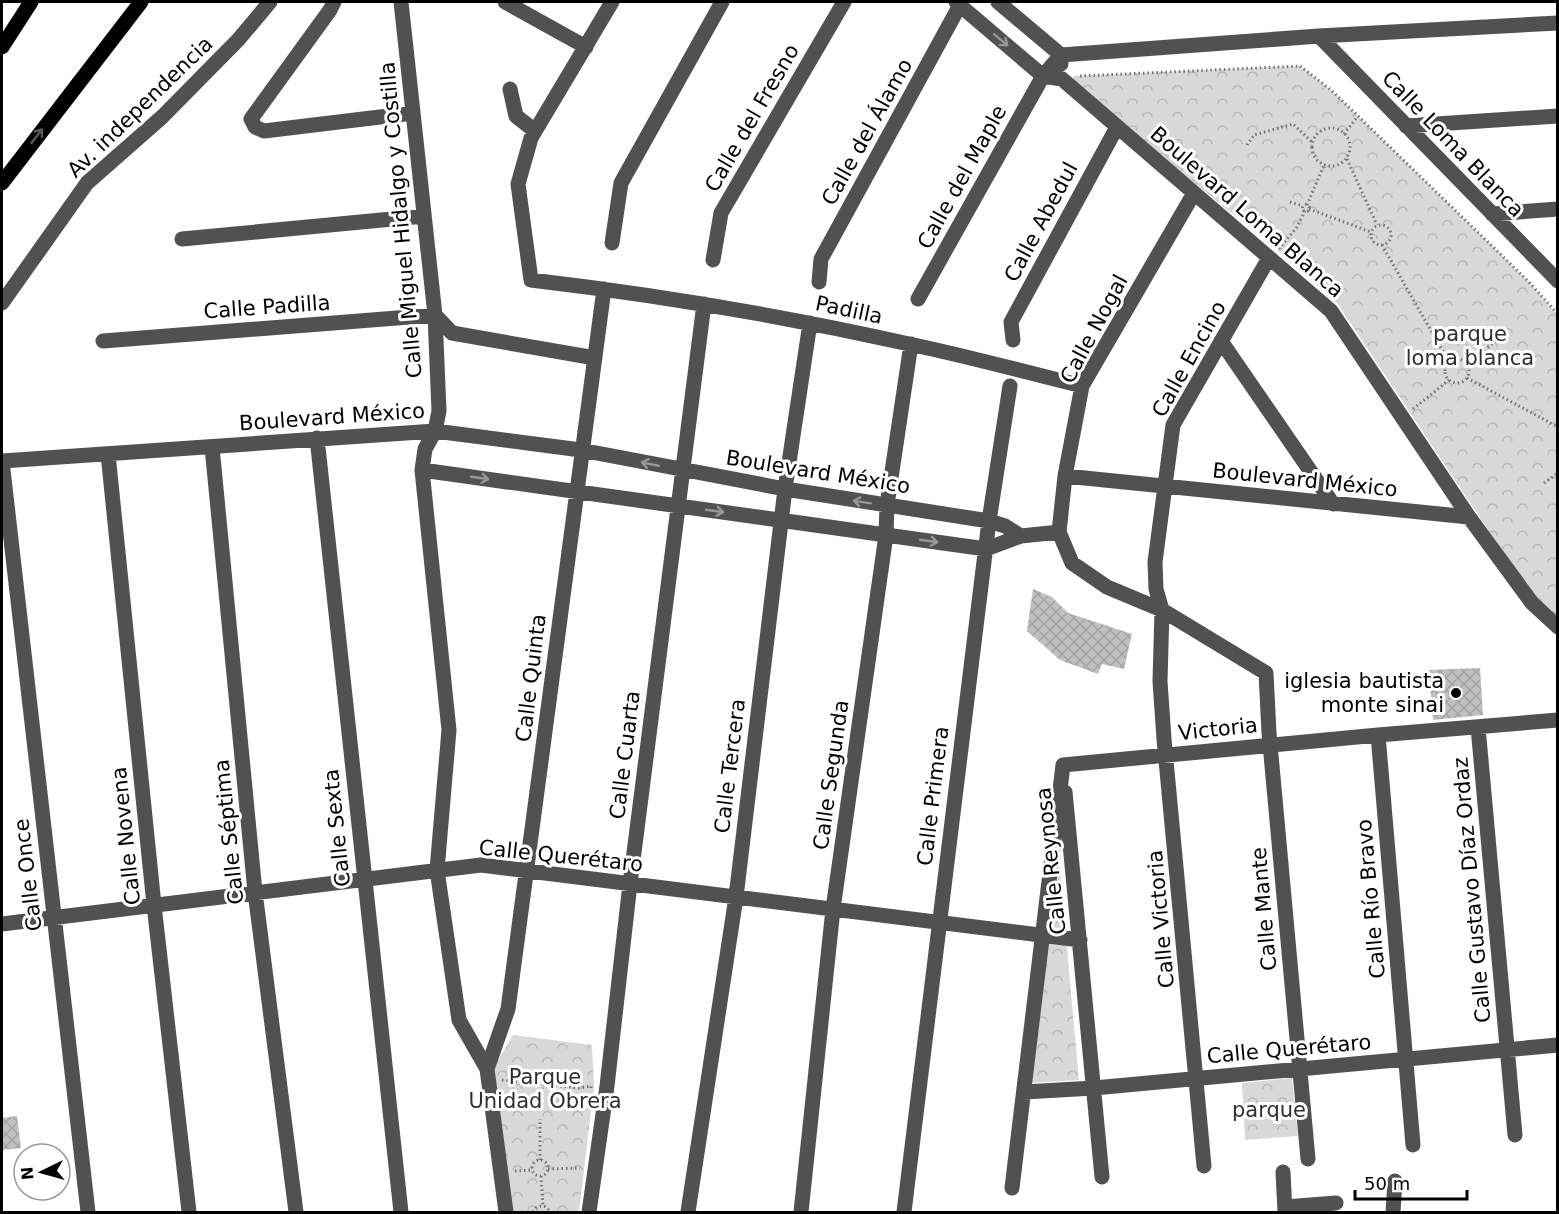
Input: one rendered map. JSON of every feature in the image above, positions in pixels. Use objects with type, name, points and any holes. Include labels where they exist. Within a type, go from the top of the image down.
[{"type":"main road","points":[[2,47],[31,2]]},
{"type":"main road","points":[[2,183],[141,2]]},
{"type":"street","name":"Av. independencia","points":[[2,303],[87,183],[162,117],[238,40],[270,2]]},
{"type":"street","points":[[334,2],[251,118],[255,127],[264,131],[413,113]]},
{"type":"street","name":"Calle Miguel Hidalgo y Costilla","points":[[401,2],[435,315],[439,411],[435,431],[425,449],[422,470],[449,730],[437,870],[459,1020],[487,1069],[506,1212]]},
{"type":"street","points":[[506,2],[585,47]]},
{"type":"street","points":[[510,89],[516,116],[535,131],[612,2]]},
{"type":"street","points":[[612,243],[621,183],[722,2]]},
{"type":"street","name":"Calle del Fresno","points":[[713,260],[721,213],[844,2]]},
{"type":"street","points":[[958,3],[1043,76],[1067,78],[1061,55],[998,2]]},
{"type":"street","name":"Calle del Álamo","points":[[819,282],[821,259],[958,3]]},
{"type":"street","points":[[1061,55],[1319,36],[1557,23]]},
{"type":"street","name":"Calle Loma Blanca","points":[[1319,36],[1557,281]]},
{"type":"street","name":"Calle del Maple","points":[[918,299],[1043,76],[1061,55]]},
{"type":"street","name":"Boulevard Loma Blanca","points":[[1067,78],[1117,127],[1194,194],[1274,254],[1332,311],[1469,517],[1532,603],[1557,628]]},
{"type":"street","points":[[1406,126],[1557,116]]},
{"type":"street","name":"Calle Abedul","points":[[1013,339],[1011,322],[1117,127]]},
{"type":"street","name":"Padilla","points":[[535,131],[518,184],[531,280],[704,304],[810,323],[911,344],[1082,386]]},
{"type":"street","name":"Calle Nogal","points":[[1059,532],[1065,476],[1082,386],[1194,194]]},
{"type":"street","points":[[1492,214],[1557,209]]},
{"type":"street","points":[[182,239],[424,216]]},
{"type":"street","name":"Calle Encino","points":[[1162,610],[1156,589],[1155,562],[1173,425],[1274,254]]},
{"type":"street","name":"Calle Quinta","points":[[487,1069],[508,1009],[604,289]]},
{"type":"street","name":"Calle Cuarta","points":[[589,1212],[607,1086],[630,884],[704,304]]},
{"type":"street","points":[[435,315],[452,333],[595,358]]},
{"type":"street","name":"Calle Padilla","points":[[103,341],[435,315]]},
{"type":"street","name":"Calle Tercera","points":[[688,1212],[736,897],[781,520],[810,323]]},
{"type":"street","points":[[1221,341],[1333,504]]},
{"type":"street","name":"Calle Segunda","points":[[801,1212],[833,909],[911,344]]},
{"type":"street","name":"Calle Primera","points":[[904,1212],[989,521],[1010,386]]},
{"type":"street","name":"Boulevard México","points":[[2,461],[435,431],[581,450],[785,489],[989,521],[1005,526],[1021,536]]},
{"type":"street","name":"Calle Sexta","points":[[317,438],[401,1212]]},
{"type":"street","name":"Calle Séptima","points":[[212,447],[255,892],[296,1212]]},
{"type":"street","name":"Calle Novena","points":[[108,454],[154,905],[189,1212]]},
{"type":"street","name":"Calle Once","points":[[2,461],[88,1212]]},
{"type":"street","points":[[422,470],[986,549],[1021,536],[1059,532],[1072,563],[1107,587],[1162,610]]},
{"type":"street","name":"Boulevard México","points":[[1065,476],[1469,517]]},
{"type":"street","name":"Calle Mante","points":[[1162,610],[1266,673],[1270,745],[1308,1159]]},
{"type":"street","name":"Calle Victoria","points":[[1162,610],[1160,681],[1204,1166]]},
{"type":"street","name":"Victoria","points":[[1063,765],[1557,720]]},
{"type":"street","name":"Calle Gustavo Díaz Ordaz","points":[[1478,727],[1515,1135]]},
{"type":"street","name":"Calle Río Bravo","points":[[1378,735],[1413,1145]]},
{"type":"street","name":"Calle Reynosa","points":[[1012,1188],[1063,765]]},
{"type":"street","name":"Calle Reynosa","points":[[1063,765],[1102,1177]]},
{"type":"street","name":"Calle Querétaro","points":[[2,924],[481,865],[1080,940]]},
{"type":"street","name":"Calle Querétaro","points":[[1024,1092],[1094,1088],[1557,1046]]},
{"type":"street","points":[[1282,1172],[1285,1210],[1335,1203]]},
{"type":"street","points":[[1393,1212],[1395,1181]]},
{"type":"path","points":[[1067,78],[1300,66],[1331,90],[1358,116],[1527,280],[1557,314]]},
{"type":"path","points":[[1344,134],[1358,116]]},
{"type":"path","points":[[1247,145],[1254,135],[1293,123],[1313,143],[1315,156],[1324,165],[1336,166],[1341,163],[1347,157],[1350,148],[1344,134],[1337,129],[1319,133],[1313,143]]},
{"type":"path","points":[[1347,157],[1377,225]]},
{"type":"path","points":[[1274,254],[1297,227],[1324,165]]},
{"type":"path","points":[[1290,202],[1371,232]]},
{"type":"path","points":[[1371,232],[1377,225],[1384,225],[1390,232],[1390,239],[1383,245]]},
{"type":"path","points":[[1371,232],[1373,242],[1383,245],[1449,362]]},
{"type":"path","points":[[1467,365],[1505,333]]},
{"type":"path","points":[[1461,360],[1467,365],[1469,372],[1467,378],[1456,383],[1449,380],[1445,369],[1449,362],[1461,360]]},
{"type":"path","points":[[1467,378],[1557,427]]},
{"type":"path","points":[[1410,412],[1449,380]]},
{"type":"path","points":[[1544,483],[1557,473]]},
{"type":"path","points":[[500,1080],[579,1088],[591,1086],[590,1098]]},
{"type":"path","points":[[540,1119],[540,1160]]},
{"type":"path","points":[[540,1160],[547,1164],[548,1170],[546,1174],[536,1176],[532,1170],[534,1163],[540,1160]]},
{"type":"path","points":[[548,1170],[580,1168],[579,1179]]},
{"type":"path","points":[[510,1171],[532,1170]]},
{"type":"path","points":[[541,1176],[543,1206],[550,1212]]},
{"type":"path","points":[[533,1212],[536,1208],[543,1206]]},
{"type":"green space","name":"parque loma blanca","points":[[1300,66],[1331,90],[1358,116],[1527,280],[1557,314],[1557,618],[1529,591],[1337,303],[1276,249],[1075,86],[1073,76]]},
{"type":"green space","points":[[1057,840],[1079,1080],[1031,1083]]},
{"type":"green space","name":"Parque Unidad Obrera","points":[[513,1035],[592,1045],[594,1086],[579,1212],[512,1212],[494,1067]]},
{"type":"green space","name":"parque","points":[[1292,1078],[1298,1136],[1245,1140],[1242,1083]]},
{"type":"building","points":[[1033,589],[1052,597],[1068,613],[1132,634],[1124,669],[1102,664],[1098,674],[1060,660],[1027,631]]},
{"type":"building","name":"iglesia bautista monte sinai","points":[[1480,668],[1483,715],[1433,720],[1429,670]]},
{"type":"building","points":[[17,1116],[20,1142],[12,1142],[12,1149],[2,1150],[2,1118]]},
{"type":"place","name":"iglesia bautista monte sinai","points":[[1456,693]]}]
